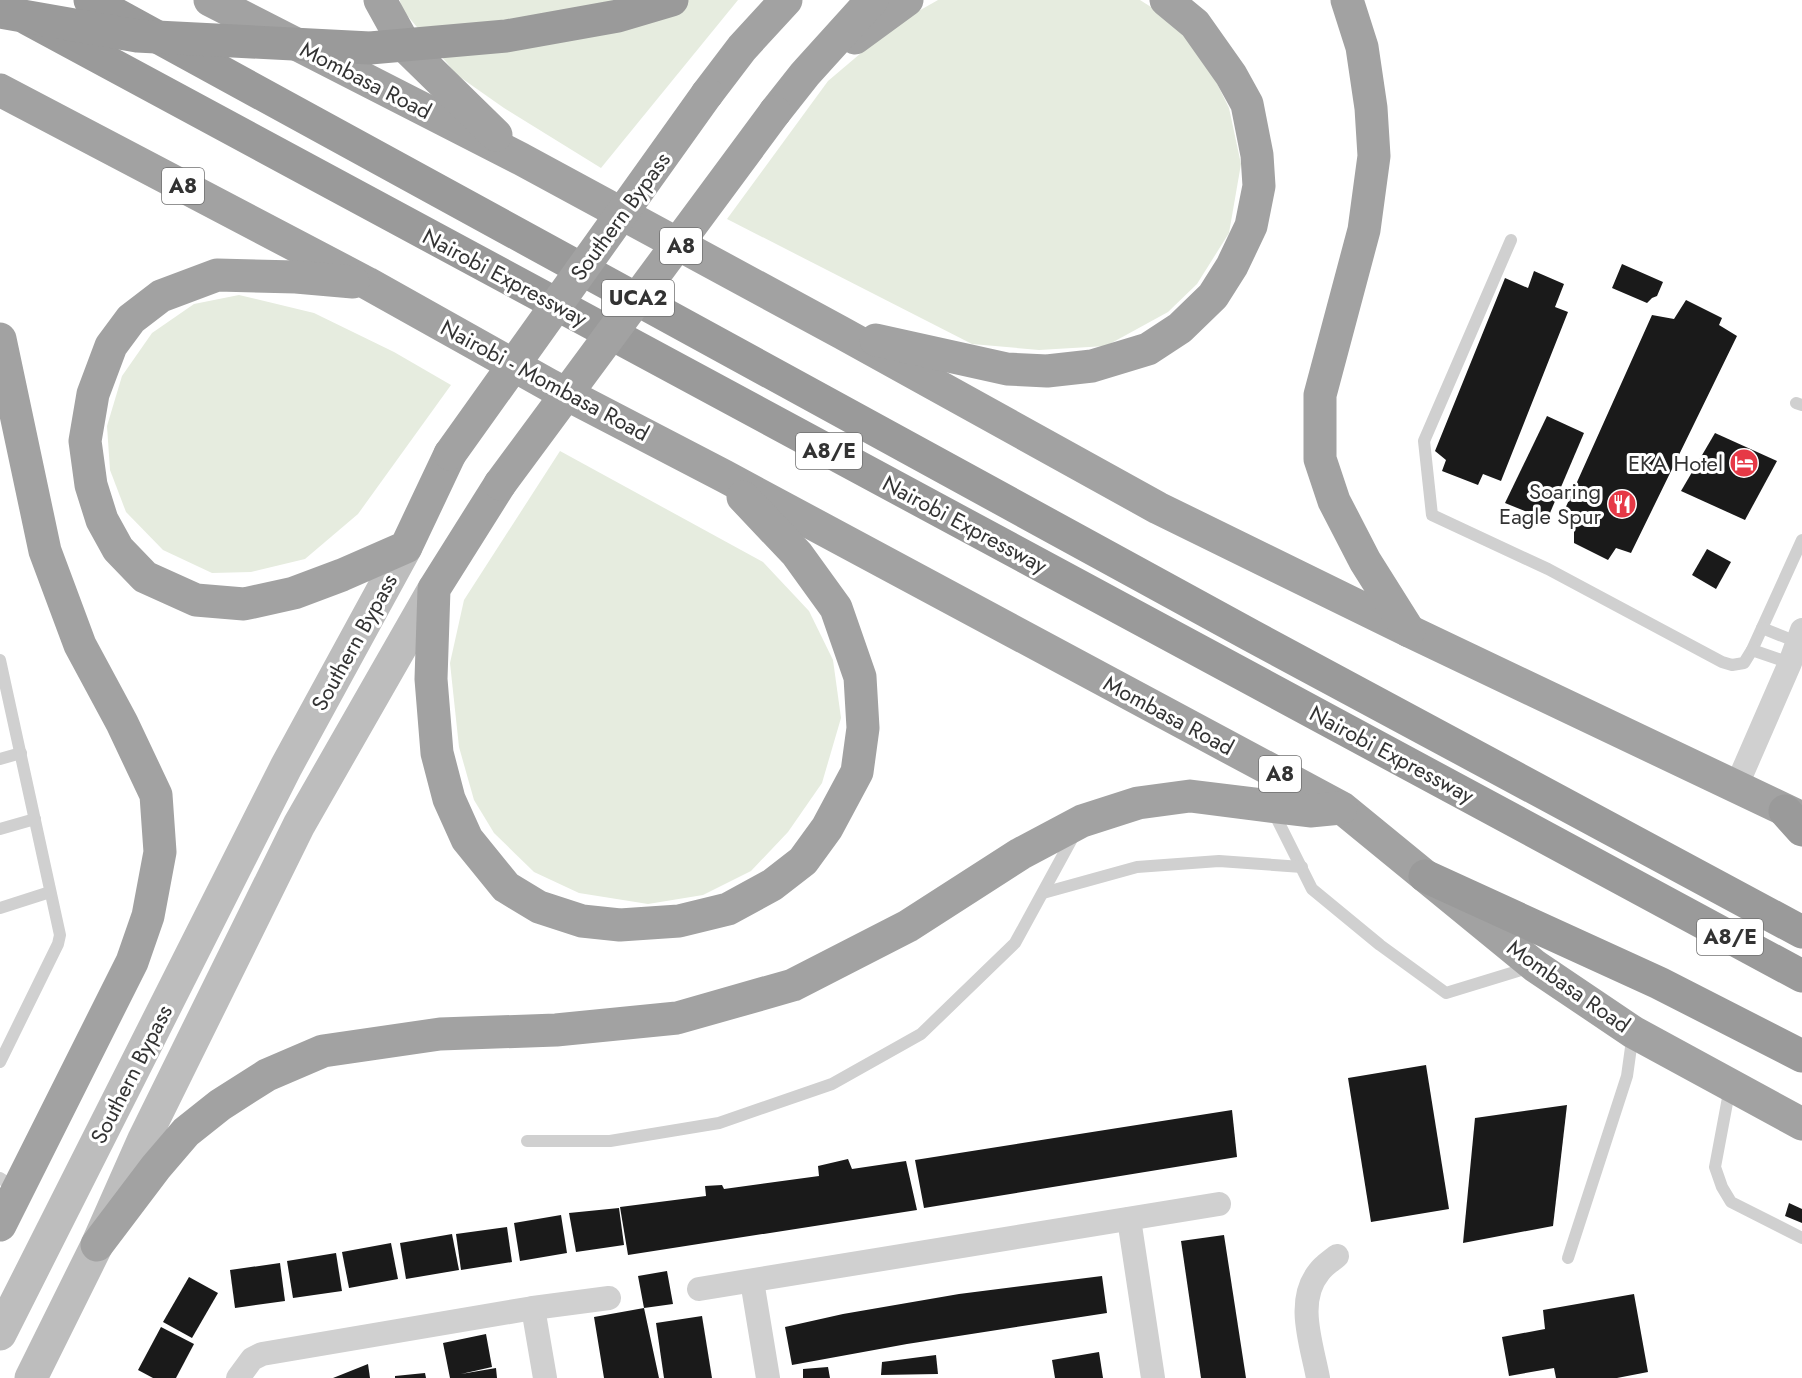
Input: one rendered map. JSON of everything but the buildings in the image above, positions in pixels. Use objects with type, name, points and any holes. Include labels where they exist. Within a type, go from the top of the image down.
[{"type":"highway","name":"Nairobi Expressway","points":[[90,0],[983,490],[1802,932]]},
{"type":"highway","name":"Mombasa Road","points":[[210,0],[521,159]]},
{"type":"highway","points":[[380,0],[405,47],[521,159]]},
{"type":"highway","points":[[0,12],[137,36],[370,48],[506,36],[618,16],[672,0]]},
{"type":"highway","name":"Southern Bypass","points":[[406,546],[450,454],[707,94],[742,48],[786,0]]},
{"type":"highway","name":"Southern Bypass","points":[[434,589],[500,484],[775,112],[805,74],[872,0]]},
{"type":"highway","points":[[805,74],[908,0]]},
{"type":"highway","points":[[842,333],[1007,369],[1047,371],[1092,366],[1148,349],[1180,328],[1213,296],[1232,266],[1251,226],[1259,186],[1257,154],[1247,104],[1231,75],[1195,24],[1166,0]]},
{"type":"highway","points":[[1347,0],[1362,47],[1371,108],[1374,156],[1364,230],[1320,395],[1320,459],[1335,501],[1360,551],[1409,631]]},
{"type":"highway","name":"Nairobi Expressway","points":[[0,4],[1802,976]]},
{"type":"highway","name":"A8","points":[[0,90],[367,283]]},
{"type":"highway","name":"A8","points":[[521,159],[1158,508],[1736,787],[1796,820]]},
{"type":"highway","points":[[367,283],[296,277],[217,275],[161,296],[131,319],[111,346],[93,394],[85,441],[91,485],[102,520],[118,549],[145,577],[196,600],[244,604],[294,593],[342,575],[406,546]]},
{"type":"highway","name":"Nairobi - Mombasa Road","points":[[367,283],[549,385],[724,476]]},
{"type":"highway","points":[[0,339],[45,551],[80,645],[122,723],[156,795],[160,852],[148,916],[132,962],[9,1184],[0,1225]]},
{"type":"highway","name":"Mombasa Road","points":[[724,476],[1342,808],[1535,966],[1633,1032],[1802,1124]]},
{"type":"highway","points":[[434,589],[431,679],[437,753],[449,799],[467,839],[506,887],[539,907],[582,921],[620,925],[679,921],[728,909],[772,885],[803,861],[821,836],[857,772],[863,728],[860,677],[836,608],[797,554],[724,476]]},
{"type":"highway","points":[[97,1245],[156,1167],[186,1132],[220,1105],[267,1075],[323,1051],[440,1034],[556,1030],[677,1018],[793,985],[908,926],[1020,854],[1082,821],[1138,803],[1190,796],[1310,811],[1342,808]]},
{"type":"highway","points":[[1425,876],[1659,983],[1802,1056]]},
{"type":"main road","name":"Southern Bypass","points":[[0,1334],[286,767],[406,546]]},
{"type":"main road","name":"Southern Bypass","points":[[31,1378],[97,1245],[144,1139],[299,825],[434,589]]},
{"type":"street","points":[[1736,787],[1796,645]]},
{"type":"street","points":[[699,1289],[1219,1204]]},
{"type":"street","points":[[1129,1219],[1153,1378]]},
{"type":"street","points":[[1318,1378],[1306,1314],[1308,1294],[1318,1272],[1337,1256]]},
{"type":"street","points":[[752,1281],[768,1378]]},
{"type":"street","points":[[238,1378],[252,1359],[262,1354],[533,1308],[609,1298]]},
{"type":"street","points":[[533,1308],[545,1378]]},
{"type":"lane","points":[[1511,240],[1424,441],[1432,515],[1548,569],[1722,662],[1732,665],[1744,663],[1752,650],[1802,540]]},
{"type":"lane","points":[[1762,628],[1796,645]]},
{"type":"lane","points":[[1752,650],[1796,645]]},
{"type":"lane","points":[[0,660],[60,935],[58,944],[0,1062]]},
{"type":"lane","points":[[0,759],[21,753]]},
{"type":"lane","points":[[1270,806],[1312,889],[1380,945],[1446,993],[1535,966]]},
{"type":"lane","points":[[0,829],[35,819]]},
{"type":"lane","points":[[526,1141],[610,1141],[719,1123],[832,1084],[921,1034],[1015,943],[1082,821]]},
{"type":"lane","points":[[1043,893],[1137,867],[1219,861],[1302,867]]},
{"type":"lane","points":[[0,908],[50,892]]},
{"type":"lane","points":[[1568,1258],[1627,1076],[1633,1032]]},
{"type":"lane","points":[[1731,1084],[1716,1167],[1722,1187],[1731,1202],[1802,1238]]},
{"type":"shaded area","points":[[400,0],[738,0],[601,168],[504,108],[457,75],[401,8]]},
{"type":"shaded area","points":[[938,0],[1140,0],[1173,21],[1205,59],[1229,108],[1241,164],[1229,233],[1197,284],[1168,312],[1106,346],[1039,350],[972,344],[727,219],[828,81],[894,25]]},
{"type":"shaded area","points":[[239,295],[314,313],[394,352],[451,385],[358,514],[305,559],[251,572],[212,573],[163,550],[126,512],[110,470],[107,426],[122,376],[152,333],[194,304]]},
{"type":"shaded area","points":[[560,451],[763,562],[809,611],[833,660],[841,718],[822,783],[788,832],[751,871],[703,895],[648,904],[579,893],[534,872],[494,833],[474,800],[459,747],[450,663],[464,600]]},
{"type":"place","name":"EKA Hotel","points":[[1744,463]]},
{"type":"place","name":"Soaring Eagle Spur","points":[[1622,504]]}]
